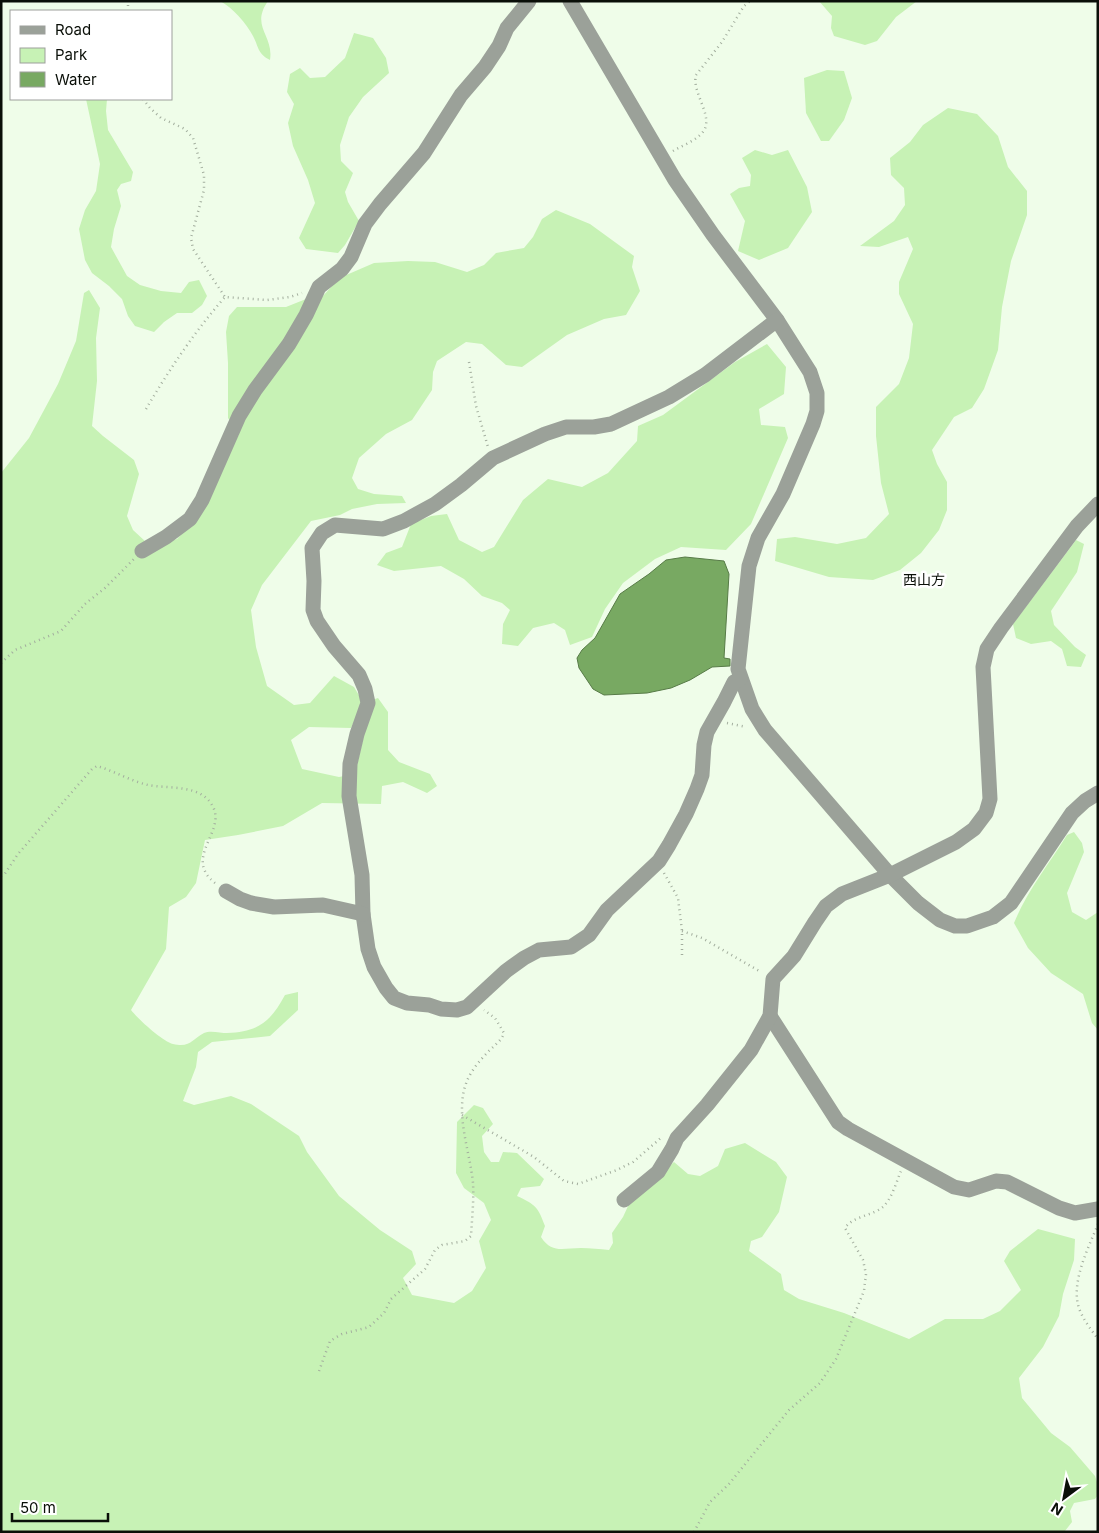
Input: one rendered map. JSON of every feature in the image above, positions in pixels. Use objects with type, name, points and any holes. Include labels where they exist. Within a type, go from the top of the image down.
[{"type":"street","points":[[142,551],[166,537],[190,519],[202,500],[239,416],[255,390],[289,344],[320,286],[342,269],[351,257],[365,224],[424,153],[460,95],[485,67],[499,46],[507,28],[530,1]]},
{"type":"street","points":[[570,1],[660,156],[713,235],[777,320],[810,372],[817,393],[817,411],[783,494],[758,538],[749,566],[739,668],[734,682],[707,732],[702,775],[697,789],[686,814],[659,861],[607,910],[589,935],[582,941],[571,947],[539,950],[506,971],[467,1007],[457,1010],[441,1009],[429,1005],[406,1003],[394,998],[374,967],[368,949],[363,914],[362,875],[349,788],[350,764],[357,734],[368,703],[359,675],[334,646],[317,621],[313,610],[312,548],[322,533],[335,525],[383,529],[404,521],[448,495],[493,458],[545,434],[566,427],[594,427],[611,424],[669,397],[705,375],[777,320]]},
{"type":"street","points":[[624,1200],[658,1172],[677,1138],[707,1105],[746,1056],[770,1016],[773,979],[794,956],[826,906],[842,894],[890,875],[956,842],[974,829],[986,814],[990,799],[984,667],[988,649],[1001,628],[1077,526],[1098,504]]},
{"type":"street","points":[[739,668],[752,709],[765,730],[890,875],[918,903],[940,920],[955,926],[968,926],[993,917],[1011,902],[1072,813],[1085,801],[1098,794]]},
{"type":"street","points":[[226,891],[251,903],[274,907],[323,905],[363,914]]},
{"type":"street","points":[[770,1016],[838,1122],[848,1129],[954,1187],[969,1190],[996,1182],[1007,1182],[1059,1208],[1075,1213],[1098,1209]]},
{"type":"path","points":[[660,156],[670,153],[701,135],[706,127],[706,115],[694,81],[696,75],[722,42],[744,6],[750,1]]},
{"type":"path","points":[[144,100],[161,118],[185,129],[193,138],[204,176],[204,190],[191,238],[193,249],[225,297]]},
{"type":"path","points":[[225,297],[267,300],[290,297],[320,286]]},
{"type":"path","points":[[146,410],[205,320],[225,297]]},
{"type":"path","points":[[468,362],[476,406],[493,458]]},
{"type":"path","points":[[1,663],[16,650],[61,631],[85,604],[105,588],[142,551]]},
{"type":"path","points":[[713,720],[765,730]]},
{"type":"path","points":[[1,876],[4,875],[18,854],[92,769],[97,766],[148,785],[193,791],[207,798],[214,806],[215,818],[202,859],[203,868],[208,878],[226,891]]},
{"type":"path","points":[[659,861],[661,869],[678,898],[682,932],[682,958]]},
{"type":"path","points":[[682,932],[702,938],[773,979]]},
{"type":"path","points":[[319,1370],[330,1341],[342,1334],[369,1326],[384,1313],[391,1299],[425,1269],[435,1250],[442,1245],[465,1242],[471,1236],[473,1184],[462,1115],[467,1082],[487,1053],[502,1039],[504,1033],[495,1018],[474,1002]]},
{"type":"path","points":[[462,1115],[534,1157],[564,1181],[578,1184],[618,1170],[633,1162],[669,1132]]},
{"type":"path","points":[[694,1532],[710,1502],[729,1484],[788,1410],[820,1383],[836,1359],[864,1291],[866,1274],[863,1260],[845,1228],[849,1223],[881,1208],[888,1201],[904,1159]]},
{"type":"path","points":[[1098,1224],[1080,1273],[1076,1295],[1080,1312],[1098,1340]]},
{"type":"green space","points":[[220,1],[268,1],[261,18],[269,44],[270,60],[260,52],[253,36],[243,21]]},
{"type":"green space","points":[[819,1],[917,1],[896,17],[877,41],[865,45],[834,36],[831,28],[832,16]]},
{"type":"green space","points":[[354,33],[373,38],[386,58],[389,73],[363,97],[349,117],[340,145],[341,161],[353,173],[345,192],[348,202],[359,221],[338,253],[306,249],[299,238],[315,203],[308,180],[293,146],[288,123],[294,104],[287,92],[290,74],[300,68],[310,78],[325,77],[345,58]]},
{"type":"green space","points":[[827,70],[844,71],[852,98],[844,120],[829,141],[821,141],[806,113],[804,78]]},
{"type":"green space","points":[[86,100],[107,100],[108,130],[133,172],[131,181],[121,184],[117,190],[121,206],[111,247],[127,276],[140,285],[161,291],[181,293],[189,282],[199,280],[207,296],[202,305],[192,313],[177,313],[154,332],[135,326],[128,316],[122,299],[92,273],[85,260],[79,229],[85,210],[96,191],[100,164]]},
{"type":"green space","points":[[948,108],[977,114],[998,136],[1008,167],[1027,191],[1027,215],[1011,261],[1002,307],[998,350],[984,389],[972,408],[954,417],[932,450],[947,482],[947,510],[939,530],[921,553],[900,570],[873,580],[829,577],[775,561],[777,539],[795,537],[837,544],[866,538],[889,514],[881,483],[876,436],[876,407],[899,384],[909,358],[913,324],[899,294],[899,282],[913,249],[908,237],[879,247],[860,246],[894,221],[905,205],[904,188],[891,175],[890,158],[910,142],[923,125]]},
{"type":"green space","points":[[755,150],[772,155],[788,150],[807,187],[812,212],[788,248],[759,260],[738,251],[745,221],[730,194],[739,188],[750,186],[751,175],[742,158]]},
{"type":"green space","points":[[556,210],[590,224],[634,256],[632,267],[640,291],[626,315],[604,319],[567,335],[522,367],[506,365],[482,344],[466,342],[437,361],[433,372],[432,390],[412,420],[386,434],[359,458],[352,478],[358,489],[374,494],[402,496],[406,503],[377,504],[311,521],[262,585],[251,610],[256,647],[267,686],[294,705],[310,703],[334,676],[354,687],[363,702],[351,728],[309,727],[291,740],[302,769],[339,777],[355,774],[372,700],[378,698],[388,712],[388,750],[399,762],[430,774],[437,786],[427,793],[403,782],[382,786],[381,804],[322,803],[283,826],[205,840],[196,883],[186,897],[169,907],[166,949],[131,1010],[144,1024],[163,1039],[173,1044],[184,1045],[206,1032],[238,1032],[256,1027],[275,1012],[285,995],[298,992],[298,1010],[270,1036],[212,1042],[198,1052],[196,1067],[183,1101],[194,1105],[231,1096],[251,1104],[299,1136],[307,1152],[339,1196],[380,1230],[412,1251],[416,1264],[403,1278],[412,1295],[454,1303],[472,1291],[486,1268],[479,1241],[491,1220],[484,1203],[464,1188],[456,1173],[457,1122],[474,1105],[483,1108],[493,1124],[482,1136],[484,1152],[491,1162],[499,1162],[503,1152],[517,1153],[544,1179],[540,1186],[521,1188],[517,1196],[532,1204],[538,1211],[545,1226],[541,1237],[549,1246],[558,1249],[584,1248],[609,1250],[613,1243],[612,1233],[629,1204],[674,1162],[688,1174],[700,1176],[718,1166],[725,1149],[745,1143],[776,1162],[787,1177],[779,1212],[762,1237],[751,1241],[749,1251],[781,1274],[784,1290],[799,1299],[844,1313],[909,1339],[945,1319],[983,1319],[1000,1311],[1021,1290],[1004,1261],[1010,1251],[1038,1229],[1075,1239],[1074,1260],[1063,1294],[1059,1316],[1043,1347],[1019,1378],[1022,1398],[1051,1433],[1070,1447],[1095,1476],[1098,1485],[1098,1495],[1095,1499],[1074,1503],[1070,1511],[1072,1522],[1065,1531],[1056,1532],[1,1532],[1,473],[29,438],[58,384],[76,341],[84,293],[89,290],[100,308],[96,338],[97,381],[92,426],[134,460],[139,474],[127,516],[133,530],[146,542],[158,544],[177,539],[194,521],[239,434],[228,418],[226,332],[229,316],[237,307],[286,307],[306,299],[322,297],[344,276],[374,263],[435,262],[467,272],[484,265],[496,253],[524,248],[533,237],[542,219]]},
{"type":"green space","points":[[767,344],[786,367],[784,394],[759,409],[761,425],[785,427],[788,438],[751,524],[726,550],[681,547],[655,559],[623,583],[605,609],[592,637],[570,645],[565,630],[554,623],[533,628],[518,646],[502,644],[503,624],[510,610],[502,603],[482,596],[464,579],[441,566],[394,571],[377,565],[386,553],[402,547],[411,524],[431,516],[447,514],[459,540],[482,552],[494,547],[523,500],[548,479],[582,487],[608,473],[637,441],[638,426],[663,415],[735,362]]},
{"type":"green space","points":[[1076,540],[1084,544],[1077,572],[1051,611],[1054,625],[1075,647],[1086,655],[1081,667],[1067,666],[1062,649],[1051,641],[1031,644],[1016,638],[1013,624]]},
{"type":"green space","points":[[1074,832],[1082,843],[1084,852],[1067,893],[1072,912],[1086,920],[1098,912],[1098,1030],[1092,1023],[1083,994],[1051,973],[1028,948],[1014,923],[1025,900],[1067,835]]},
{"type":"water","points":[[685,557],[724,561],[729,574],[724,658],[730,659],[730,666],[712,667],[690,680],[671,688],[647,693],[604,695],[593,689],[579,668],[577,658],[582,650],[595,638],[620,594],[666,560]]},
{"type":"district","name":"西山方","points":[[924,580]]}]
